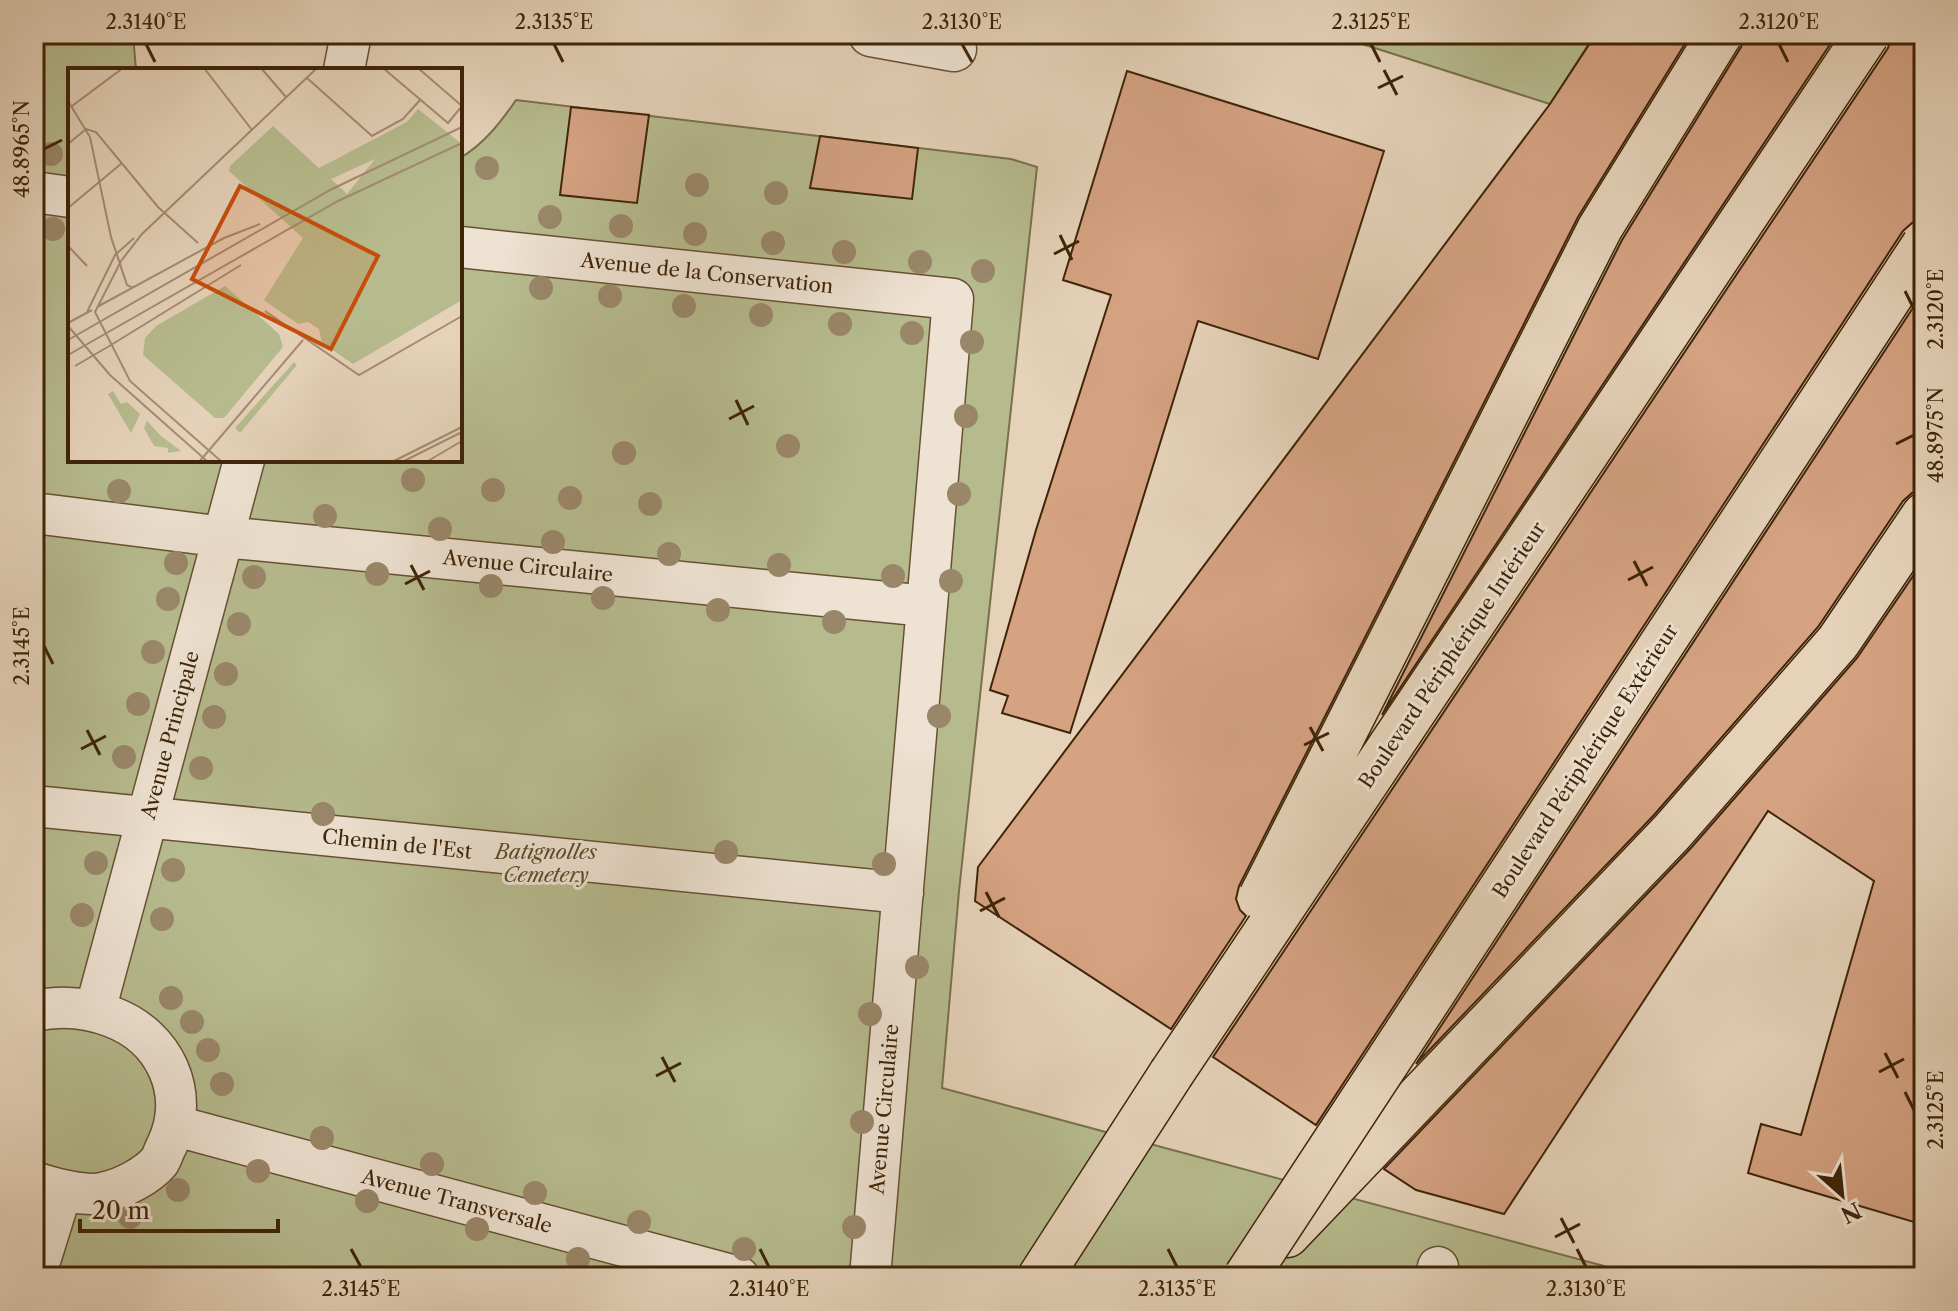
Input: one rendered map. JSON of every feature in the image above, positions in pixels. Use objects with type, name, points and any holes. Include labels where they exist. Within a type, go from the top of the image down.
[{"type":"highway","points":[[1171,1074],[1600,228],[1720,34]]},
{"type":"highway","name":"Boulevard Périphérique Intérieur","points":[[1040,1277],[1171,1074],[1867,34]]},
{"type":"highway","name":"Boulevard Périphérique Extérieur","points":[[1247,1277],[1924,245]]},
{"type":"highway","points":[[1247,1277],[1672,832],[1838,642],[1924,515]]},
{"type":"street","points":[[871,34],[954,49]]},
{"type":"lane","points":[[344,68],[351,34]]},
{"type":"lane","points":[[34,192],[68,197]]},
{"type":"lane","name":"Avenue de la Conservation","points":[[462,247],[953,299]]},
{"type":"lane","name":"Avenue Circulaire","points":[[870,1277],[953,299]]},
{"type":"lane","name":"Avenue Principale","points":[[95,1011],[243,462]]},
{"type":"lane","name":"Avenue Circulaire","points":[[34,513],[224,537],[927,606]]},
{"type":"lane","name":"Chemin de l'Est","points":[[34,806],[147,820],[903,893]]},
{"type":"lane","points":[[34,1011],[56,1006],[95,1011],[132,1024],[160,1051],[176,1087],[176,1126],[159,1162],[135,1180],[103,1194],[48,1186],[35,1277]]},
{"type":"lane","name":"Avenue Transversale","points":[[176,1126],[739,1277]]},
{"type":"green space","name":"Batignolles Cemetery","points":[[34,34],[133,34],[136,68],[68,68],[68,462],[462,462],[462,157],[491,132],[516,100],[1011,159],[1037,167],[959,891],[942,1088],[1645,1277],[34,1277]]},
{"type":"green space","points":[[1331,34],[1595,34],[1550,104]]},
{"type":"building","points":[[1596,34],[1691,34],[1578,217],[1239,886],[1236,899],[1246,916],[1171,1029],[975,901],[978,867],[1550,104]]},
{"type":"building","points":[[1745,34],[1837,34],[1382,715],[1622,240],[1741,47]]},
{"type":"building","points":[[1892,34],[1924,34],[1924,220],[1912,223],[1903,231],[1316,1125],[1213,1057],[1888,48]]},
{"type":"building","points":[[1127,71],[1384,151],[1318,359],[1198,321],[1070,733],[1002,713],[1008,696],[990,690],[1036,530],[1111,295],[1063,280]]},
{"type":"building","points":[[571,107],[649,115],[637,203],[560,195]]},
{"type":"building","points":[[820,136],[918,148],[912,199],[810,188]]},
{"type":"building","points":[[1924,291],[1924,490],[1912,493],[1903,501],[1818,627],[1654,815],[1416,1064]]},
{"type":"building","points":[[1924,560],[1924,1225],[1748,1173],[1761,1124],[1801,1135],[1874,881],[1768,811],[1504,1214],[1416,1190],[1384,1169],[1691,848],[1857,658]]}]
